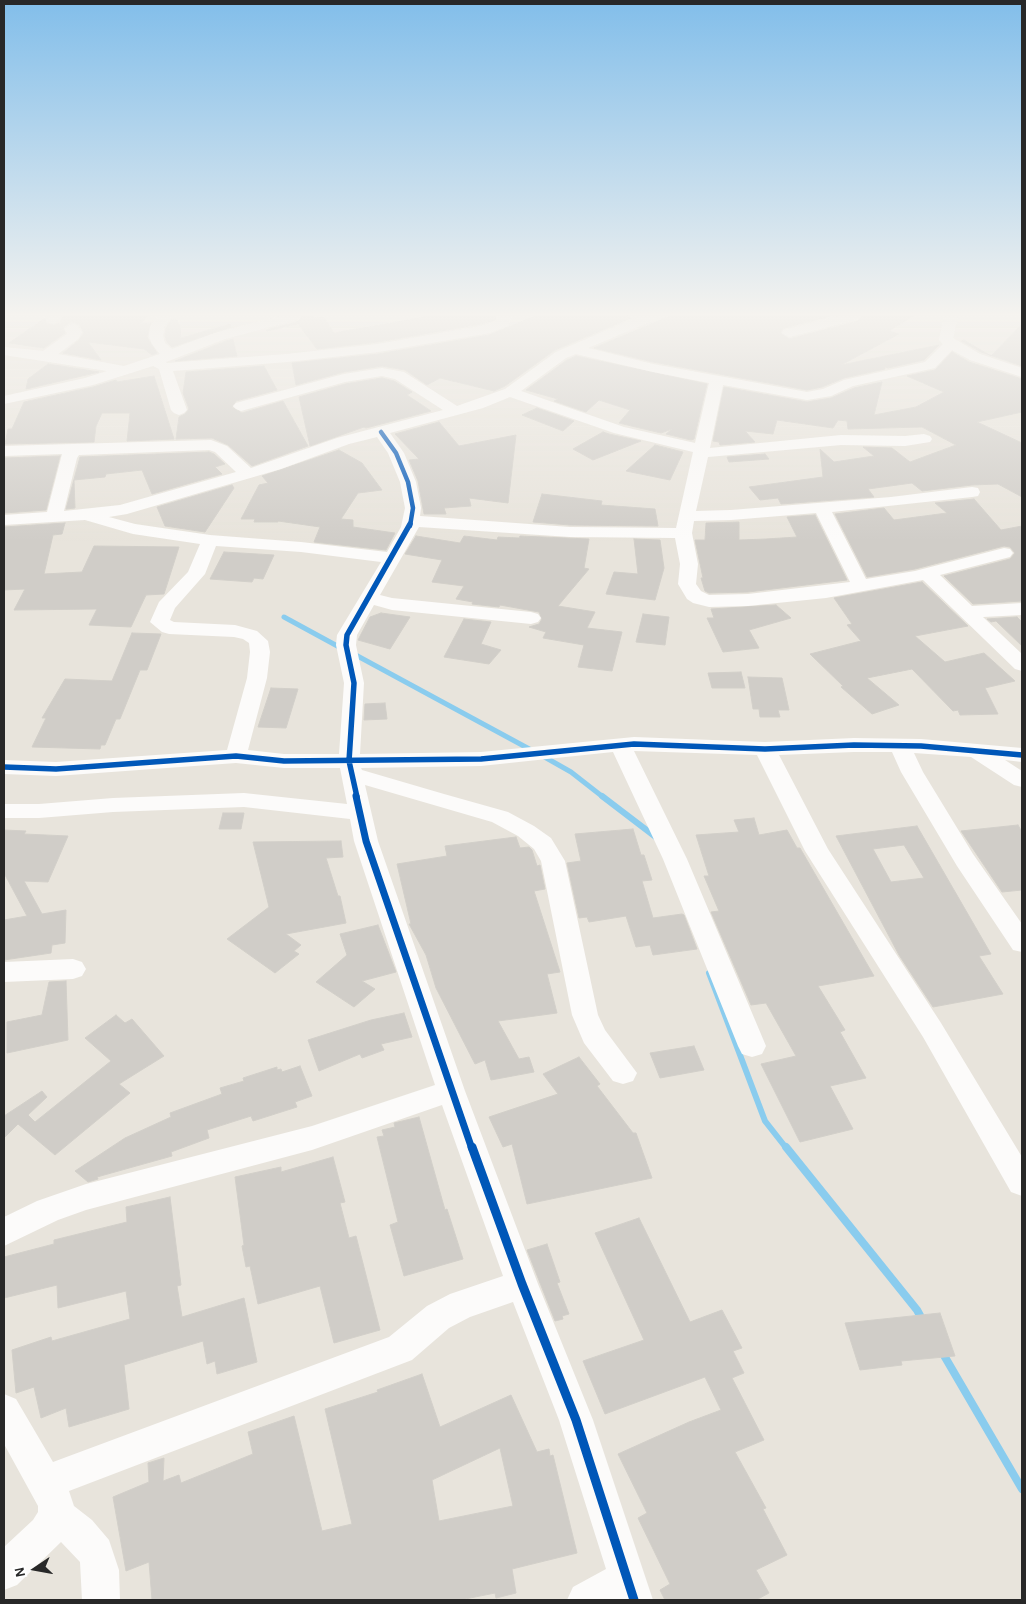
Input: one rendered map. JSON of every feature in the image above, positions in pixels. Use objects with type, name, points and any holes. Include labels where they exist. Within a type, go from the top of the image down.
[{"type":"street","points":[[4,400],[47,391]]},
{"type":"street","points":[[173,391],[179,410]]},
{"type":"street","points":[[241,406],[295,391]]},
{"type":"street","points":[[423,391],[455,412]]},
{"type":"street","points":[[715,391],[685,524],[689,564],[687,584],[694,595],[700,599],[710,601],[748,600],[861,587],[927,574],[1004,553]]},
{"type":"street","points":[[776,391],[807,396],[818,395],[829,391]]},
{"type":"street","points":[[4,520],[85,515],[130,507],[248,474],[343,441],[455,412],[497,399],[510,392],[619,430],[701,451],[760,450],[841,440],[905,441],[924,439]]},
{"type":"street","points":[[381,432],[396,453],[408,482],[413,508],[410,527],[347,635],[347,650],[354,683],[351,768],[366,841],[450,1091],[522,1284],[576,1420],[631,1589],[586,1600]]},
{"type":"street","points":[[4,451],[201,444],[221,449],[248,474]]},
{"type":"street","points":[[54,518],[69,456],[74,452],[87,449]]},
{"type":"street","points":[[411,521],[570,532],[685,524],[731,515],[891,502],[972,492]]},
{"type":"street","points":[[822,508],[861,587]]},
{"type":"street","points":[[85,515],[133,529],[210,540],[301,546],[392,558]]},
{"type":"street","points":[[210,540],[196,574],[166,606],[160,622],[169,628],[235,631],[250,635],[258,641],[260,652],[257,678],[236,756]]},
{"type":"street","points":[[927,574],[1022,665]]},
{"type":"street","points":[[369,598],[392,604],[530,618]]},
{"type":"street","points":[[966,612],[1013,610]]},
{"type":"street","points":[[986,632],[990,623],[1013,610]]},
{"type":"street","points":[[4,767],[56,769],[236,756],[351,768],[481,759],[620,745],[765,749],[854,745],[900,746],[1022,755]]},
{"type":"street","points":[[620,745],[675,859],[752,1046]]},
{"type":"street","points":[[900,746],[912,772],[965,860],[1022,943]]},
{"type":"street","points":[[765,749],[817,851],[932,1030],[1022,1184]]},
{"type":"street","points":[[974,751],[1022,780]]},
{"type":"street","points":[[351,768],[437,800],[500,817],[526,831],[543,844],[553,860],[585,1015],[594,1036],[623,1073]]},
{"type":"street","points":[[4,811],[39,811],[113,805],[244,800],[360,813]]},
{"type":"street","points":[[4,972],[73,969]]},
{"type":"street","points":[[4,1232],[48,1210],[86,1197],[312,1138],[450,1091]]},
{"type":"street","points":[[50,1499],[400,1349],[438,1317],[461,1305],[522,1284]]},
{"type":"street","points":[[4,1411],[50,1499],[96,1553],[100,1570],[101,1600]]},
{"type":"street","points":[[4,1572],[46,1533],[50,1499]]},
{"type":"building","points":[[75,391],[159,391],[174,439],[127,441],[130,413],[102,413],[96,426],[94,442],[5,444],[8,429],[12,429],[24,402]]},
{"type":"building","points":[[183,391],[274,391],[236,401],[232,407],[242,413],[283,401],[308,446],[252,466],[228,445],[212,438],[176,439],[179,417],[189,409]]},
{"type":"building","points":[[321,391],[410,391],[412,392],[407,395],[431,411],[364,427],[310,446],[299,397]]},
{"type":"building","points":[[529,391],[705,391],[694,439],[691,440],[666,434],[672,429],[661,433],[619,423],[630,410],[599,400],[586,412],[554,401],[558,399]]},
{"type":"building","points":[[723,391],[745,391],[807,402],[831,398],[847,391],[880,391],[874,415],[916,407],[944,392],[941,391],[1022,391],[1022,412],[977,422],[1022,443],[1022,497],[998,484],[922,491],[912,483],[868,489],[874,497],[781,504],[778,498],[760,500],[749,487],[823,477],[820,449],[834,462],[874,456],[863,447],[892,448],[910,462],[956,445],[922,427],[848,429],[847,421],[838,420],[833,428],[777,420],[773,434],[745,431],[755,442],[720,445],[719,442],[713,441]]},
{"type":"building","points":[[537,408],[574,421],[563,431],[522,415]]},
{"type":"building","points":[[439,422],[459,446],[516,435],[508,503],[469,498],[471,506],[444,508],[446,514],[424,514],[418,481],[409,460],[419,459],[395,434]]},
{"type":"building","points":[[603,432],[641,441],[593,460],[573,449]]},
{"type":"building","points":[[655,445],[683,452],[670,480],[626,471]]},
{"type":"building","points":[[339,450],[362,463],[382,490],[358,493],[341,519],[353,520],[353,527],[395,533],[386,550],[314,542],[320,527],[278,521],[254,522],[255,519],[241,519],[259,485],[268,483],[262,476]]},
{"type":"building","points":[[209,452],[225,464],[215,467],[222,474],[152,494],[142,470],[106,474],[105,477],[74,480],[75,508],[66,509],[80,457]]},
{"type":"building","points":[[765,454],[769,459],[729,462],[727,457]]},
{"type":"building","points":[[60,456],[46,510],[4,513],[4,458]]},
{"type":"building","points":[[232,485],[234,488],[205,532],[165,526],[157,507]]},
{"type":"building","points":[[542,494],[602,501],[601,505],[655,509],[658,526],[570,525],[533,522]]},
{"type":"building","points":[[974,499],[1001,530],[1022,526],[1022,601],[973,604],[944,576],[1010,559],[1015,553],[1010,547],[1004,546],[915,569],[867,577],[835,514],[884,508],[894,520],[947,513],[935,503]]},
{"type":"building","points":[[815,515],[847,580],[748,592],[709,593],[705,591],[695,540],[705,540],[706,523],[739,522],[739,540],[797,537],[787,517]]},
{"type":"building","points":[[65,523],[62,534],[53,535],[44,574],[82,572],[94,546],[179,547],[164,594],[146,595],[131,627],[89,625],[97,609],[14,610],[25,589],[4,590],[4,527]]},
{"type":"building","points":[[416,536],[460,543],[464,536],[497,540],[498,537],[519,538],[520,536],[589,539],[584,568],[589,569],[558,606],[595,612],[587,628],[622,632],[612,671],[578,667],[584,645],[543,638],[546,632],[529,627],[539,624],[542,619],[539,612],[500,605],[499,607],[472,604],[473,602],[456,599],[464,586],[432,582],[442,560],[405,554]]},
{"type":"building","points":[[634,539],[660,540],[664,568],[655,600],[606,594],[614,572],[638,574]]},
{"type":"building","points":[[224,552],[274,555],[263,579],[254,578],[252,582],[210,579]]},
{"type":"building","points":[[922,582],[968,626],[915,636],[945,662],[984,653],[1015,681],[985,688],[998,714],[960,715],[958,710],[953,711],[912,669],[867,678],[899,705],[872,714],[841,687],[843,686],[810,654],[861,641],[847,625],[852,624],[834,598]]},
{"type":"building","points":[[776,605],[791,618],[749,630],[759,648],[723,652],[707,618],[714,618],[711,609]]},
{"type":"building","points":[[381,613],[410,617],[390,649],[358,640],[370,617]]},
{"type":"building","points":[[643,614],[669,617],[665,645],[636,642]]},
{"type":"building","points":[[1017,617],[1022,622],[1022,646],[996,621],[991,622],[987,619]]},
{"type":"building","points":[[464,619],[491,622],[481,644],[501,650],[489,664],[444,657]]},
{"type":"building","points":[[132,633],[161,634],[147,670],[140,670],[120,719],[116,719],[105,745],[101,745],[100,749],[32,747],[46,718],[42,718],[65,679],[112,681]]},
{"type":"building","points":[[741,672],[745,688],[712,688],[708,673]]},
{"type":"building","points":[[748,677],[782,678],[789,710],[778,710],[780,717],[760,717],[759,709],[753,709]]},
{"type":"building","points":[[271,688],[298,689],[286,728],[258,727]]},
{"type":"building","points":[[385,703],[387,719],[364,720],[365,704]]},
{"type":"building","points":[[223,813],[244,813],[241,829],[219,829]]},
{"type":"building","points":[[754,818],[759,835],[787,830],[797,848],[800,848],[874,976],[818,986],[845,1030],[840,1032],[866,1078],[830,1086],[853,1129],[800,1142],[761,1064],[796,1056],[766,1003],[751,1005],[711,912],[719,911],[704,876],[709,876],[696,835],[739,832],[734,820]]},
{"type":"building","points":[[1018,825],[1022,832],[1022,890],[1002,892],[961,831]]},
{"type":"building","points":[[917,826],[991,954],[979,956],[1003,994],[933,1007],[899,955],[836,836]],"holes":[[[904,845],[924,878],[891,882],[873,849]]]},
{"type":"building","points":[[633,829],[641,855],[644,855],[652,880],[642,881],[653,918],[684,915],[697,949],[653,955],[650,945],[636,947],[626,916],[589,922],[587,917],[579,918],[567,863],[581,861],[575,834]]},
{"type":"building","points":[[4,830],[26,831],[24,834],[68,836],[48,882],[24,881],[42,914],[66,910],[65,943],[52,945],[51,953],[4,960],[4,920],[27,916],[4,873]]},
{"type":"building","points":[[516,837],[520,848],[529,847],[532,850],[537,866],[540,865],[545,889],[534,891],[560,972],[547,974],[557,1013],[498,1021],[519,1059],[529,1057],[534,1072],[491,1080],[485,1060],[475,1064],[436,988],[426,955],[409,924],[411,924],[397,864],[447,856],[445,846]]},
{"type":"building","points":[[341,841],[343,857],[326,858],[338,896],[340,896],[346,923],[286,934],[301,945],[294,951],[299,954],[275,973],[227,939],[269,907],[253,842]]},
{"type":"building","points":[[378,925],[396,972],[362,981],[375,989],[354,1007],[316,982],[347,955],[340,934]]},
{"type":"building","points":[[66,981],[68,1040],[7,1053],[7,1022],[42,1015],[49,982]]},
{"type":"building","points":[[404,1013],[412,1037],[381,1044],[384,1050],[362,1058],[360,1054],[319,1071],[308,1040],[371,1020]]},
{"type":"building","points":[[116,1015],[125,1023],[132,1019],[164,1056],[119,1084],[130,1093],[55,1155],[18,1124],[4,1138],[4,1116],[42,1091],[47,1097],[28,1115],[35,1122],[111,1061],[85,1038]]},
{"type":"building","points":[[694,1046],[704,1070],[660,1078],[650,1053]]},
{"type":"building","points":[[579,1057],[600,1084],[597,1086],[633,1133],[636,1133],[652,1178],[527,1204],[512,1144],[503,1147],[489,1117],[558,1094],[543,1074]]},
{"type":"building","points":[[300,1066],[312,1096],[295,1102],[297,1107],[253,1121],[251,1116],[207,1130],[209,1138],[171,1152],[172,1156],[97,1177],[98,1179],[88,1182],[75,1171],[125,1138],[171,1117],[170,1113],[222,1094],[220,1088],[244,1081],[243,1078],[277,1067],[277,1070],[281,1069],[282,1072]]},
{"type":"building","points":[[419,1117],[445,1210],[447,1209],[463,1259],[404,1276],[390,1225],[398,1222],[377,1137],[384,1136],[382,1130],[395,1127],[394,1123]]},
{"type":"building","points":[[333,1157],[345,1202],[340,1203],[349,1238],[356,1236],[380,1330],[334,1343],[320,1286],[258,1304],[250,1266],[246,1267],[242,1246],[244,1245],[235,1177],[281,1167],[281,1172]]},
{"type":"building","points":[[170,1197],[181,1285],[177,1286],[182,1317],[244,1298],[257,1362],[217,1374],[215,1361],[207,1364],[203,1341],[124,1365],[129,1409],[69,1427],[66,1408],[41,1418],[34,1387],[16,1393],[12,1350],[51,1337],[52,1341],[130,1319],[126,1291],[58,1308],[57,1285],[4,1298],[4,1257],[54,1244],[54,1240],[127,1222],[126,1207]]},
{"type":"building","points":[[639,1218],[690,1322],[722,1310],[742,1348],[733,1351],[744,1373],[732,1378],[764,1440],[735,1452],[766,1508],[763,1509],[787,1555],[756,1570],[769,1593],[756,1600],[665,1600],[660,1590],[670,1584],[638,1518],[647,1513],[618,1454],[689,1422],[721,1410],[705,1377],[605,1414],[583,1361],[644,1340],[595,1233]]},
{"type":"building","points":[[547,1244],[560,1282],[557,1283],[569,1314],[562,1316],[563,1319],[555,1321],[527,1250]]},
{"type":"building","points":[[940,1313],[955,1356],[901,1361],[902,1365],[860,1370],[845,1323]]},
{"type":"building","points":[[422,1374],[440,1427],[511,1395],[537,1452],[549,1449],[550,1456],[553,1455],[577,1553],[512,1569],[516,1593],[496,1598],[495,1593],[460,1600],[152,1600],[149,1562],[126,1571],[113,1497],[149,1482],[148,1463],[164,1458],[163,1481],[179,1475],[181,1483],[253,1454],[248,1432],[294,1416],[322,1531],[352,1524],[325,1409],[378,1392],[377,1390]],"holes":[[[500,1448],[513,1506],[439,1521],[432,1480]]]},
{"type":"waterway","points":[[284,617],[341,648]]},
{"type":"waterway","points":[[352,653],[533,751]]},
{"type":"waterway","points":[[541,755],[571,772],[603,797]]},
{"type":"waterway","points":[[602,796],[657,838]]},
{"type":"waterway","points":[[709,973],[765,1121],[787,1149]]},
{"type":"waterway","points":[[786,1147],[917,1310],[923,1321]]},
{"type":"waterway","points":[[942,1352],[1022,1489]]},
{"type":"cycle path","points":[[381,432],[396,453],[408,482],[413,508],[410,527],[347,635],[346,645],[354,683],[349,761],[366,841],[451,1091],[522,1284],[576,1420],[634,1600]]},
{"type":"cycle path","points":[[4,767],[56,769],[236,756],[284,761],[481,759],[634,744],[765,749],[854,745],[921,746],[1022,755]]}]
